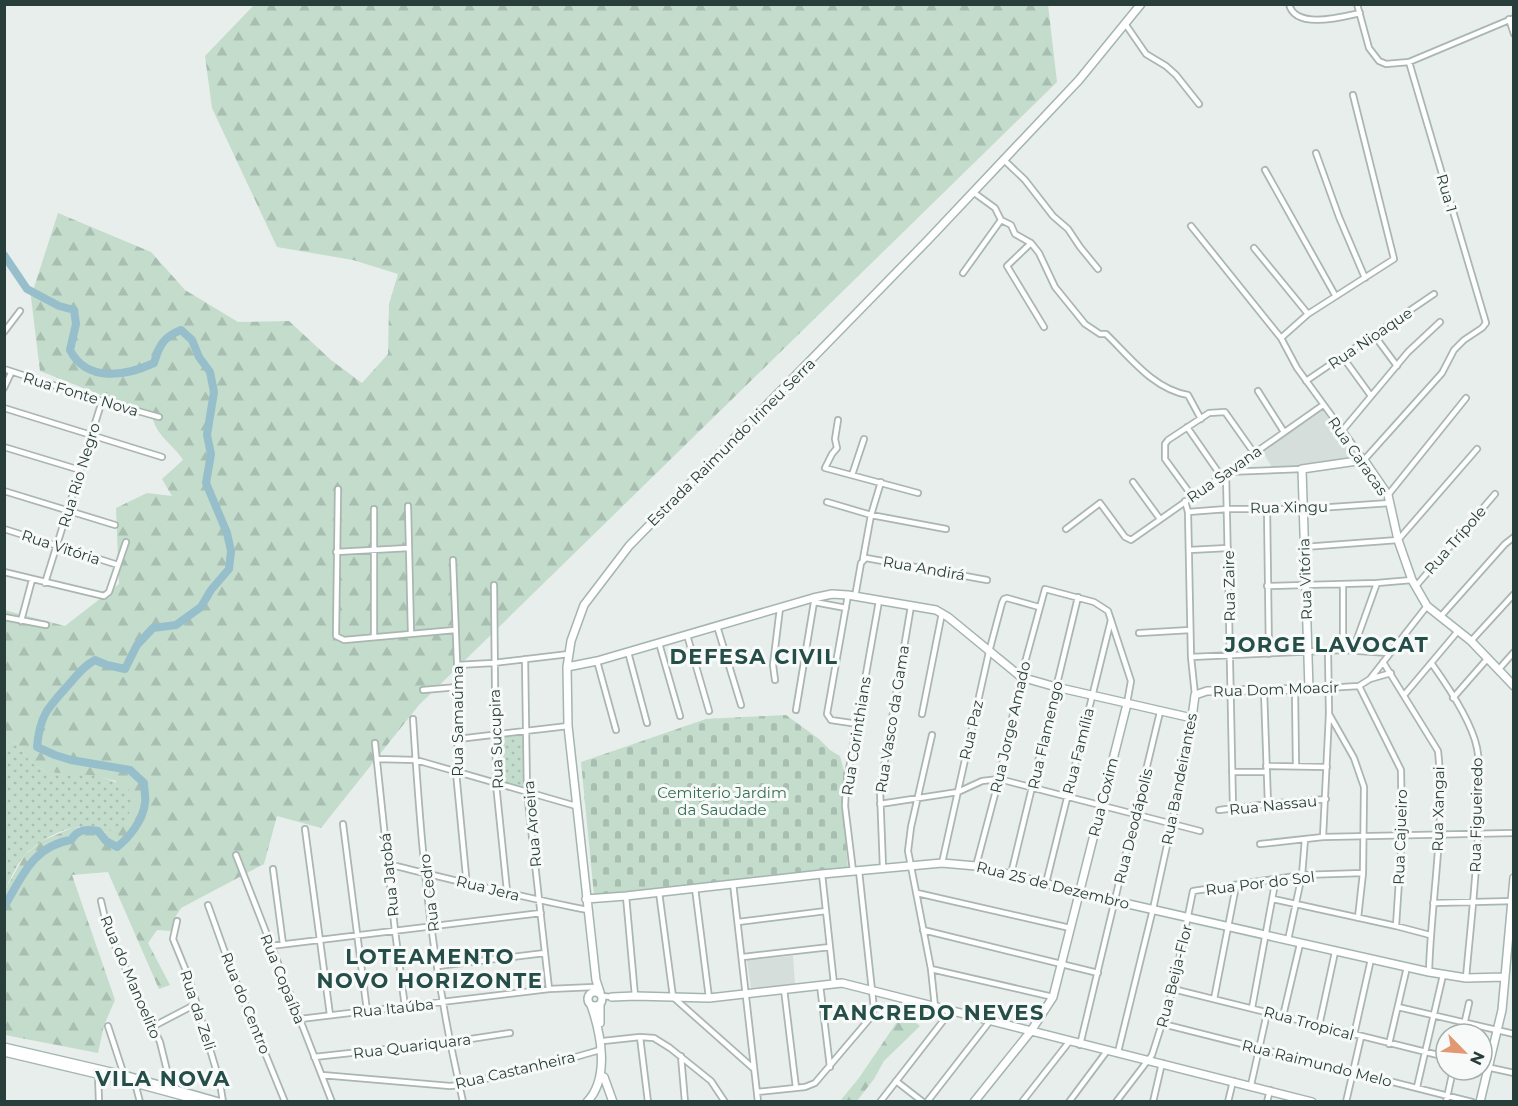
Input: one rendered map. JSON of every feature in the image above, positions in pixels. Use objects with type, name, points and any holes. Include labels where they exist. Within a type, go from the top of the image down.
[{"type":"street","name":"Estrada Raimundo Irineu Serra","points":[[593,1101],[604,1077],[605,1062],[568,726],[567,667],[576,622],[584,605],[629,546],[858,312],[1079,80],[1141,4]]},
{"type":"street","points":[[1289,4],[1291,13],[1315,20],[1360,13]]},
{"type":"street","points":[[1358,4],[1369,48],[1379,61],[1395,64],[1409,62],[1511,19],[1514,34]]},
{"type":"street","points":[[1125,25],[1146,54],[1176,75],[1199,104]]},
{"type":"street","name":"Rua 1","points":[[1364,460],[1442,373],[1454,350],[1464,339],[1486,323],[1409,62]]},
{"type":"street","points":[[1281,338],[1308,314],[1335,295],[1394,259],[1353,95]]},
{"type":"street","points":[[1316,153],[1339,217],[1365,278]]},
{"type":"street","points":[[1003,159],[1025,180],[1053,216],[1068,229],[1098,268]]},
{"type":"street","points":[[1265,170],[1335,295]]},
{"type":"street","points":[[973,192],[996,208],[1001,219],[1011,225],[1015,234],[1031,243],[1039,253],[1055,287],[1085,324],[1100,334],[1106,334],[1140,369],[1177,393],[1188,395],[1201,418]]},
{"type":"street","points":[[963,273],[1001,219]]},
{"type":"street","name":"Rua Caracas","points":[[1191,226],[1281,338],[1297,368],[1364,460],[1389,499],[1398,540],[1414,583],[1427,606],[1471,641],[1514,686]]},
{"type":"street","points":[[1031,243],[1006,266],[1044,327]]},
{"type":"street","points":[[1254,248],[1308,314]]},
{"type":"street","name":"Rua Nioaque","points":[[1306,381],[1434,294]]},
{"type":"street","points":[[4,332],[20,311]]},
{"type":"street","points":[[1342,431],[1422,338],[1440,322]]},
{"type":"street","points":[[1374,335],[1397,366]]},
{"type":"street","points":[[1342,356],[1371,396]]},
{"type":"street","name":"Rua Fonte Nova","points":[[4,369],[159,417]]},
{"type":"street","points":[[4,388],[11,372]]},
{"type":"street","points":[[1258,391],[1284,432]]},
{"type":"street","points":[[1389,499],[1466,398]]},
{"type":"street","name":"Rua Rio Negro","points":[[45,583],[102,401]]},
{"type":"street","name":"Rua Savana","points":[[1066,529],[1100,503],[1125,537],[1131,540],[1323,405]]},
{"type":"street","points":[[4,408],[162,457]]},
{"type":"street","points":[[1192,496],[1166,461],[1164,448],[1166,442],[1209,413],[1225,412],[1254,453]]},
{"type":"street","points":[[838,420],[837,448],[825,468],[918,493]]},
{"type":"street","points":[[1187,428],[1224,474],[1302,469],[1364,460]]},
{"type":"street","points":[[852,475],[864,439]]},
{"type":"street","points":[[4,447],[80,470]]},
{"type":"street","points":[[1304,547],[1398,540],[1477,449]]},
{"type":"street","name":"Rua Vitória","points":[[1302,469],[1309,689]]},
{"type":"street","name":"Rua Zaire","points":[[1224,474],[1227,509],[1233,808]]},
{"type":"street","points":[[863,559],[871,515],[881,482]]},
{"type":"street","points":[[1133,482],[1160,519]]},
{"type":"street","points":[[338,489],[336,552],[336,636],[338,639],[456,630]]},
{"type":"street","points":[[4,491],[115,525]]},
{"type":"street","name":"Rua Trípole","points":[[1267,586],[1414,583],[1495,494]]},
{"type":"street","name":"Rua Xingu","points":[[1188,512],[1303,508],[1389,499]]},
{"type":"street","name":"Rua Bandeirantes","points":[[1118,1052],[1182,777],[1195,695],[1191,657],[1188,512],[1185,501]]},
{"type":"street","points":[[827,502],[871,515],[946,529]]},
{"type":"street","points":[[408,506],[411,633]]},
{"type":"street","points":[[1267,508],[1269,654]]},
{"type":"street","points":[[374,509],[374,637]]},
{"type":"street","name":"Rua Vitória","points":[[4,529],[118,565]]},
{"type":"street","points":[[1441,616],[1505,544],[1514,537]]},
{"type":"street","points":[[4,572],[100,596],[109,592],[126,542]]},
{"type":"street","points":[[336,552],[409,548]]},
{"type":"street","points":[[1189,550],[1228,548]]},
{"type":"street","name":"Rua Andirá","points":[[858,724],[828,718],[827,714],[846,608],[863,559],[868,558],[987,580]]},
{"type":"street","name":"Rua Samaúma","points":[[453,560],[458,687],[456,772],[466,876],[464,882]]},
{"type":"street","points":[[21,621],[32,580]]},
{"type":"street","points":[[1353,650],[1377,583]]},
{"type":"street","points":[[1343,584],[1343,650]]},
{"type":"street","name":"Rua Sucupira","points":[[494,585],[496,784],[507,891]]},
{"type":"street","name":"Rua Jorge Amado","points":[[976,866],[999,780],[1021,677],[1045,589],[1078,597]]},
{"type":"street","points":[[567,667],[597,661],[832,594],[942,613],[1021,677],[1192,718]]},
{"type":"street","points":[[1471,641],[1514,594]]},
{"type":"street","points":[[1078,597],[1102,606],[1108,611],[1131,681],[1127,704]]},
{"type":"street","name":"Rua Flamengo","points":[[1011,874],[1078,597]]},
{"type":"street","name":"Rua Paz","points":[[942,863],[989,652],[1004,599],[1039,607]]},
{"type":"street","points":[[814,600],[846,608]]},
{"type":"street","points":[[796,710],[814,600]]},
{"type":"street","name":"Rua Corinthians","points":[[757,1092],[796,1088],[815,1083],[871,1017],[874,1009],[846,797],[879,601]]},
{"type":"street","name":"Rua Vasco da Gama","points":[[883,868],[880,790],[911,606]]},
{"type":"street","points":[[1370,679],[1427,606]]},
{"type":"street","points":[[775,680],[773,665],[780,608]]},
{"type":"street","points":[[922,714],[942,613]]},
{"type":"street","points":[[4,617],[46,625]]},
{"type":"street","name":"Rua Família","points":[[1046,883],[1111,619]]},
{"type":"street","points":[[717,626],[741,705]]},
{"type":"street","points":[[1139,633],[1190,630]]},
{"type":"street","points":[[1405,694],[1458,631]]},
{"type":"street","points":[[687,635],[709,711]]},
{"type":"street","points":[[659,643],[680,716]]},
{"type":"street","points":[[1191,657],[1343,650],[1389,652]]},
{"type":"street","points":[[1323,837],[1328,767],[1328,651]]},
{"type":"street","points":[[627,652],[646,723]]},
{"type":"street","points":[[1499,669],[1514,652]]},
{"type":"street","points":[[457,665],[569,654]]},
{"type":"street","points":[[1453,698],[1488,658]]},
{"type":"street","name":"Rua Aroeira","points":[[525,659],[527,792],[549,989]]},
{"type":"street","points":[[597,661],[616,730]]},
{"type":"street","name":"Rua Xangai","points":[[1383,662],[1405,694],[1438,751],[1440,767],[1439,836],[1429,972]]},
{"type":"street","name":"Rua Figueiredo","points":[[1432,663],[1470,729],[1477,747],[1478,835],[1466,978]]},
{"type":"street","name":"Rua Dom Moacir","points":[[1195,695],[1207,691],[1295,691],[1359,686],[1370,679],[1391,673]]},
{"type":"street","name":"Rua Cajueiro","points":[[1359,686],[1401,771],[1402,835],[1396,926]]},
{"type":"street","points":[[423,690],[458,687]]},
{"type":"street","points":[[1264,691],[1268,804]]},
{"type":"street","points":[[1295,691],[1296,766]]},
{"type":"street","name":"Rua Coxim","points":[[974,1101],[1030,1031],[1053,997],[1127,704]]},
{"type":"street","name":"Rua Deodápolis","points":[[1080,1045],[1160,712]]},
{"type":"street","points":[[1329,714],[1354,758],[1364,787],[1363,873],[1358,918]]},
{"type":"street","name":"Rua Cedro","points":[[413,719],[432,926],[442,1002],[463,1101]]},
{"type":"street","points":[[458,739],[568,726]]},
{"type":"street","points":[[932,735],[909,841],[910,867],[931,969],[935,1007]]},
{"type":"street","name":"Rua Jatobá","points":[[375,743],[405,1007]]},
{"type":"street","points":[[377,759],[416,760],[576,806]]},
{"type":"street","points":[[1232,772],[1296,766],[1328,767]]},
{"type":"street","points":[[880,804],[957,792],[982,781],[999,780],[1200,831]]},
{"type":"street","name":"Rua Nassau","points":[[1219,810],[1326,799]]},
{"type":"street","points":[[343,824],[367,1011]]},
{"type":"street","points":[[305,830],[330,1015]]},
{"type":"street","points":[[1260,844],[1323,837],[1478,835],[1514,832]]},
{"type":"street","points":[[1288,940],[1302,875],[1305,839]]},
{"type":"street","name":"Rua Copaíba","points":[[236,855],[332,1101]]},
{"type":"street","name":"Rua 25 de Dezembro","points":[[586,899],[942,863],[976,866],[1115,901],[1443,975],[1466,978],[1514,975]]},
{"type":"street","name":"Rua Jera","points":[[387,864],[484,888],[507,891],[540,901],[588,910]]},
{"type":"street","points":[[273,869],[283,944]]},
{"type":"street","name":"Rua Por do Sol","points":[[1193,891],[1302,875],[1363,873]]},
{"type":"street","points":[[822,874],[834,984]]},
{"type":"street","points":[[1252,1008],[1276,878]]},
{"type":"street","points":[[1494,1039],[1502,1010],[1514,878]]},
{"type":"street","points":[[733,883],[758,1101]]},
{"type":"street","points":[[1214,999],[1236,886]]},
{"type":"street","points":[[695,888],[709,998]]},
{"type":"street","name":"Rua Beija-Flor","points":[[1116,1101],[1149,1060],[1163,1024],[1173,989],[1193,891]]},
{"type":"street","points":[[659,892],[673,997],[754,1069]]},
{"type":"street","points":[[917,893],[1070,928]]},
{"type":"street","points":[[626,896],[635,996]]},
{"type":"street","points":[[1273,899],[1430,935]]},
{"type":"street","name":"Rua do Manoelito","points":[[101,901],[108,931],[160,1042],[171,1087]]},
{"type":"street","points":[[1434,903],[1512,901]]},
{"type":"street","name":"Rua do Centro","points":[[208,904],[232,972],[285,1101]]},
{"type":"street","points":[[738,922],[826,911]]},
{"type":"street","points":[[270,946],[541,913]]},
{"type":"street","name":"Rua da Zeli","points":[[177,921],[173,939],[189,978],[220,1083],[221,1101]]},
{"type":"street","points":[[924,930],[1098,973]]},
{"type":"street","points":[[1283,1016],[1300,944]]},
{"type":"street","points":[[742,957],[830,948]]},
{"type":"street","points":[[1319,1026],[1335,952]]},
{"type":"street","points":[[438,966],[545,953]]},
{"type":"street","points":[[1354,1035],[1371,959]]},
{"type":"street","points":[[1389,1044],[1407,967]]},
{"type":"street","points":[[931,969],[1053,997]]},
{"type":"street","points":[[1417,1088],[1443,975]]},
{"type":"street","points":[[612,997],[709,998],[842,983],[1080,1045],[1118,1052],[1312,1101]]},
{"type":"street","points":[[820,986],[830,1067]]},
{"type":"street","name":"Rua Itaúba","points":[[300,1019],[549,989],[612,997]]},
{"type":"street","points":[[784,989],[796,1088]]},
{"type":"street","name":"Rua Tropical","points":[[1173,989],[1434,1054]]},
{"type":"street","name":"Estrada Raimundo Irineu Serra","points":[[586,1101],[598,1087],[601,1076],[596,1019],[597,995]]},
{"type":"street","points":[[1465,1022],[1468,1003]]},
{"type":"street","points":[[152,1027],[196,1004]]},
{"type":"street","points":[[1398,1007],[1462,1022]]},
{"type":"street","points":[[880,1101],[950,1012]]},
{"type":"street","points":[[1251,1085],[1268,1012]]},
{"type":"street","points":[[896,1081],[925,1101],[990,1021]]},
{"type":"street","name":"Rua Raimundo Melo","points":[[1163,1024],[1472,1101]]},
{"type":"street","points":[[108,1026],[124,1075]]},
{"type":"street","points":[[1494,1029],[1514,1034]]},
{"type":"street","name":"Rua Quariquara","points":[[314,1057],[510,1034]]},
{"type":"street","points":[[603,1041],[640,1037],[654,1038],[681,1056],[711,1081],[725,1101]]},
{"type":"street","points":[[640,1037],[648,1101]]},
{"type":"street","points":[[1346,1101],[1361,1037]]},
{"type":"street","points":[[1022,1101],[1069,1042]]},
{"type":"street","points":[[4,1047],[124,1075],[221,1101]]},
{"type":"street","name":"Rua Castanheira","points":[[322,1075],[450,1086],[558,1062],[600,1050]]},
{"type":"street","points":[[1069,1101],[1107,1051]]},
{"type":"street","points":[[4,1052],[201,1101]]},
{"type":"street","points":[[681,1056],[685,1101]]},
{"type":"street","points":[[1154,1101],[1162,1063]]},
{"type":"street","points":[[1494,1068],[1514,1073]]},
{"type":"street","points":[[98,1074],[99,1101]]},
{"type":"street","points":[[604,1077],[613,1101]]},
{"type":"street","points":[[1228,1101],[1233,1081]]},
{"type":"street","points":[[1446,1101],[1450,1082]]},
{"type":"street","points":[[1480,1101],[1483,1082]]},
{"type":"street","points":[[135,1083],[140,1101]]},
{"type":"street","points":[[1267,1101],[1270,1090]]},
{"type":"shaded area","points":[[1322,409],[1355,457],[1354,462],[1273,469],[1262,451]]},
{"type":"shaded area","points":[[793,956],[795,984],[751,988],[747,960]]},
{"type":"green space","points":[[254,5],[1048,5],[1057,82],[419,705],[321,828],[277,816],[264,864],[181,908],[174,919],[172,931],[157,930],[148,943],[170,985],[159,989],[108,872],[72,875],[115,1000],[104,1025],[98,1053],[5,1035],[5,890],[25,855],[42,841],[74,827],[106,833],[116,781],[95,776],[49,772],[33,763],[18,744],[5,741],[4,610],[65,626],[119,584],[116,508],[147,493],[172,496],[162,479],[183,460],[160,434],[152,415],[40,371],[31,297],[58,213],[151,252],[185,290],[238,322],[289,321],[331,360],[362,383],[388,354],[389,304],[398,274],[353,260],[277,247],[212,108],[205,56]]},
{"type":"green space","name":"Cemiterio Jardim da Saudade","points":[[786,715],[840,756],[845,775],[842,800],[848,869],[594,895],[581,762],[706,719]]},
{"type":"green space","points":[[525,734],[525,789],[498,782],[498,737]]},
{"type":"green space","points":[[5,741],[18,744],[34,764],[43,769],[101,777],[131,791],[129,813],[120,825],[106,833],[86,827],[64,830],[43,840],[23,858],[5,890]]},
{"type":"green space","points":[[903,1013],[920,1026],[884,1061],[857,1101],[840,1101],[859,1078]]},
{"type":"waterway","points":[[4,255],[27,289],[59,306],[74,310],[76,324],[70,350],[77,361],[86,368],[108,374],[143,368],[154,363],[163,343],[175,333],[181,330],[192,340],[199,357],[210,372],[214,392],[207,435],[211,454],[206,483],[227,533],[231,551],[229,569],[211,590],[201,607],[176,625],[153,628],[137,645],[125,669],[95,660],[91,662],[47,711],[40,726],[37,747],[71,760],[130,770],[144,783],[144,809],[135,828],[117,847],[106,841],[98,831],[86,830],[79,832],[71,840],[47,849],[30,864],[4,907]]},
{"type":"district","name":"JORGE LAVOCAT","points":[[1327,644]]},
{"type":"district","name":"DEFESA CIVIL","points":[[754,656]]},
{"type":"district","name":"LOTEAMENTO NOVO HORIZONTE","points":[[430,968]]},
{"type":"district","name":"TANCREDO NEVES","points":[[932,1012]]},
{"type":"district","name":"VILA NOVA","points":[[163,1078]]}]
